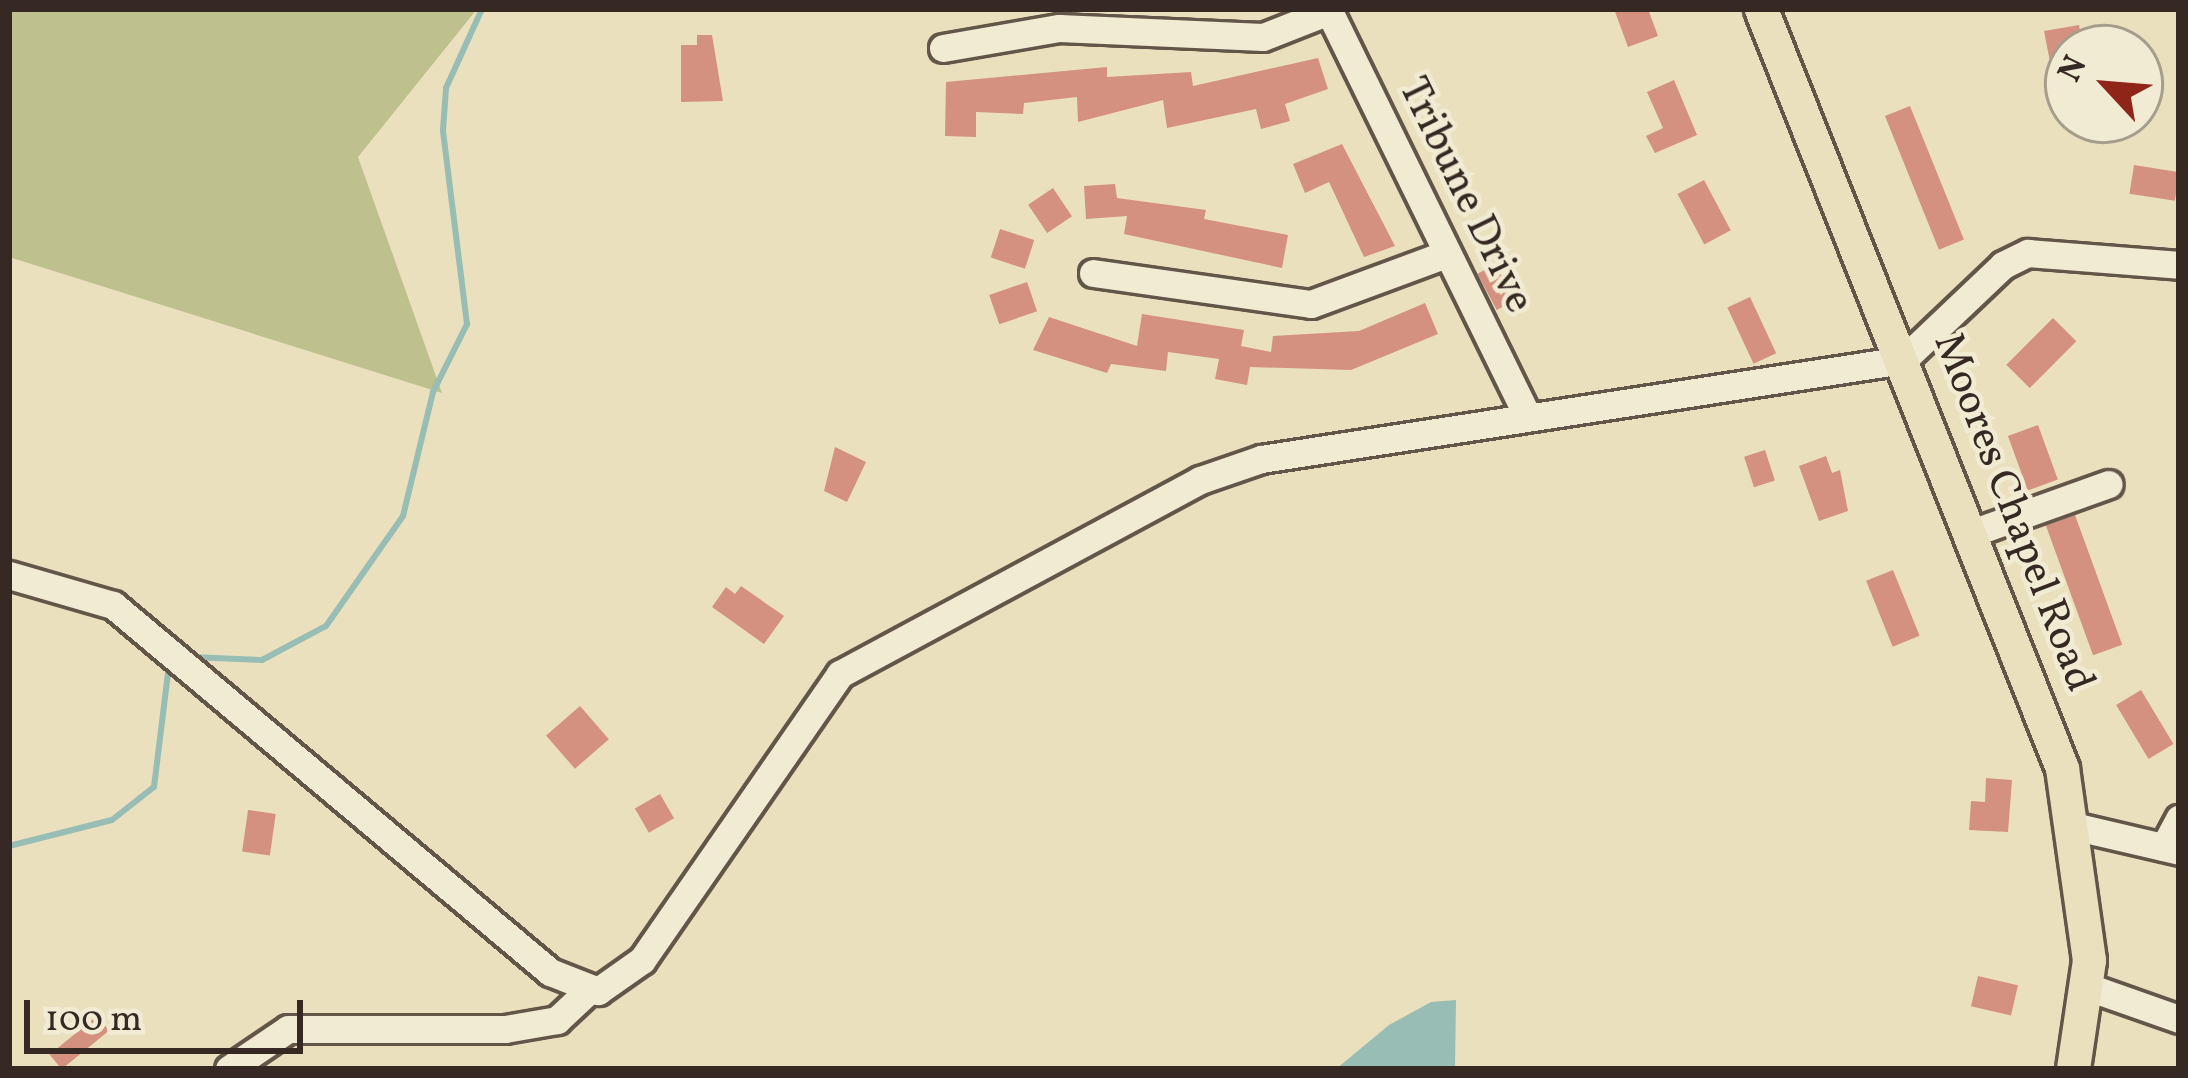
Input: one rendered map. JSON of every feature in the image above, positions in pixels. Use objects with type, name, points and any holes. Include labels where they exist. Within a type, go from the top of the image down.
[{"type":"main road","name":"Moores Chapel Road","points":[[1762,9],[1972,533],[2077,827],[2089,987],[2073,1069]]},
{"type":"street","points":[[943,48],[1059,28],[1263,37],[1329,10]]},
{"type":"street","name":"Tribune Drive","points":[[1329,10],[1441,256],[1528,417]]},
{"type":"street","points":[[229,1069],[288,1029],[505,1029],[557,1020],[588,991],[642,960],[840,674],[1200,480],[1261,459],[1903,360],[2002,265],[2028,253],[2179,265]]},
{"type":"street","points":[[1094,273],[1312,304],[1441,256]]},
{"type":"street","points":[[1972,533],[2109,484]]},
{"type":"street","points":[[9,574],[113,605],[550,972],[588,991]]},
{"type":"street","points":[[2077,827],[2172,849],[2179,819]]},
{"type":"street","points":[[2089,987],[2179,1019]]},
{"type":"green space","points":[[9,9],[477,9],[358,157],[442,393],[9,257]]},
{"type":"water","points":[[1456,1000],[1455,1069],[1336,1069],[1389,1025],[1431,1002]]},
{"type":"building","points":[[1614,9],[1648,9],[1658,36],[1628,47]]},
{"type":"building","points":[[697,35],[712,35],[723,101],[681,102],[681,45],[697,45]]},
{"type":"building","points":[[1318,58],[1328,89],[1285,104],[1290,121],[1261,129],[1256,109],[1167,128],[1163,100],[1078,122],[1077,97],[1024,103],[1023,114],[976,112],[976,137],[945,136],[946,82],[1107,67],[1107,77],[1191,72],[1193,86]]},
{"type":"building","points":[[1674,80],[1697,135],[1655,153],[1646,136],[1663,128],[1647,92]]},
{"type":"building","points":[[1910,106],[1964,240],[1939,250],[1885,116]]},
{"type":"building","points":[[1342,144],[1395,246],[1364,257],[1329,182],[1305,193],[1293,164]]},
{"type":"building","points":[[2134,165],[2179,172],[2175,201],[2129,194]]},
{"type":"building","points":[[1704,180],[1731,230],[1704,244],[1678,194]]},
{"type":"building","points":[[1115,184],[1117,198],[1206,210],[1204,219],[1288,235],[1282,268],[1124,234],[1127,216],[1086,219],[1084,186]]},
{"type":"building","points":[[1053,188],[1072,216],[1047,233],[1028,205]]},
{"type":"building","points":[[1000,229],[1034,240],[1025,269],[991,258]]},
{"type":"building","points":[[1496,264],[1515,300],[1497,310],[1477,274]]},
{"type":"building","points":[[1027,282],[1037,311],[999,324],[989,295]]},
{"type":"building","points":[[1750,297],[1776,353],[1754,364],[1727,308]]},
{"type":"building","points":[[1425,303],[1438,334],[1351,370],[1250,367],[1247,385],[1215,379],[1219,359],[1168,352],[1166,371],[1111,364],[1107,373],[1033,350],[1049,317],[1137,346],[1142,314],[1244,330],[1241,346],[1271,352],[1273,336],[1359,331]]},
{"type":"building","points":[[2053,318],[2076,341],[2030,388],[2006,365]]},
{"type":"building","points":[[2038,425],[2058,480],[2028,490],[2008,436]]},
{"type":"building","points":[[835,447],[866,462],[847,502],[824,491]]},
{"type":"building","points":[[1765,450],[1775,480],[1754,487],[1744,457]]},
{"type":"building","points":[[1826,456],[1832,473],[1840,470],[1848,511],[1819,521],[1799,466]]},
{"type":"building","points":[[2075,515],[2122,645],[2093,655],[2046,526]]},
{"type":"building","points":[[1893,570],[1920,636],[1893,647],[1866,581]]},
{"type":"building","points":[[741,586],[784,616],[764,644],[712,607],[726,587],[735,594]]},
{"type":"building","points":[[2141,690],[2173,744],[2149,759],[2116,705]]},
{"type":"building","points":[[580,706],[609,739],[575,769],[546,736]]},
{"type":"building","points":[[1986,778],[2012,780],[2008,832],[1969,830],[1971,801],[1985,802]]},
{"type":"building","points":[[660,794],[674,818],[649,833],[635,808]]},
{"type":"building","points":[[248,810],[276,814],[270,855],[242,852]]},
{"type":"building","points":[[1978,976],[2018,985],[2011,1015],[1971,1006]]},
{"type":"building","points":[[97,1016],[109,1031],[62,1069],[50,1054]]},
{"type":"waterway","points":[[191,657],[262,660],[326,626],[403,516],[433,392],[467,324],[443,130],[446,88],[482,9]]},
{"type":"waterway","points":[[9,846],[112,820],[154,787],[169,665]]}]
